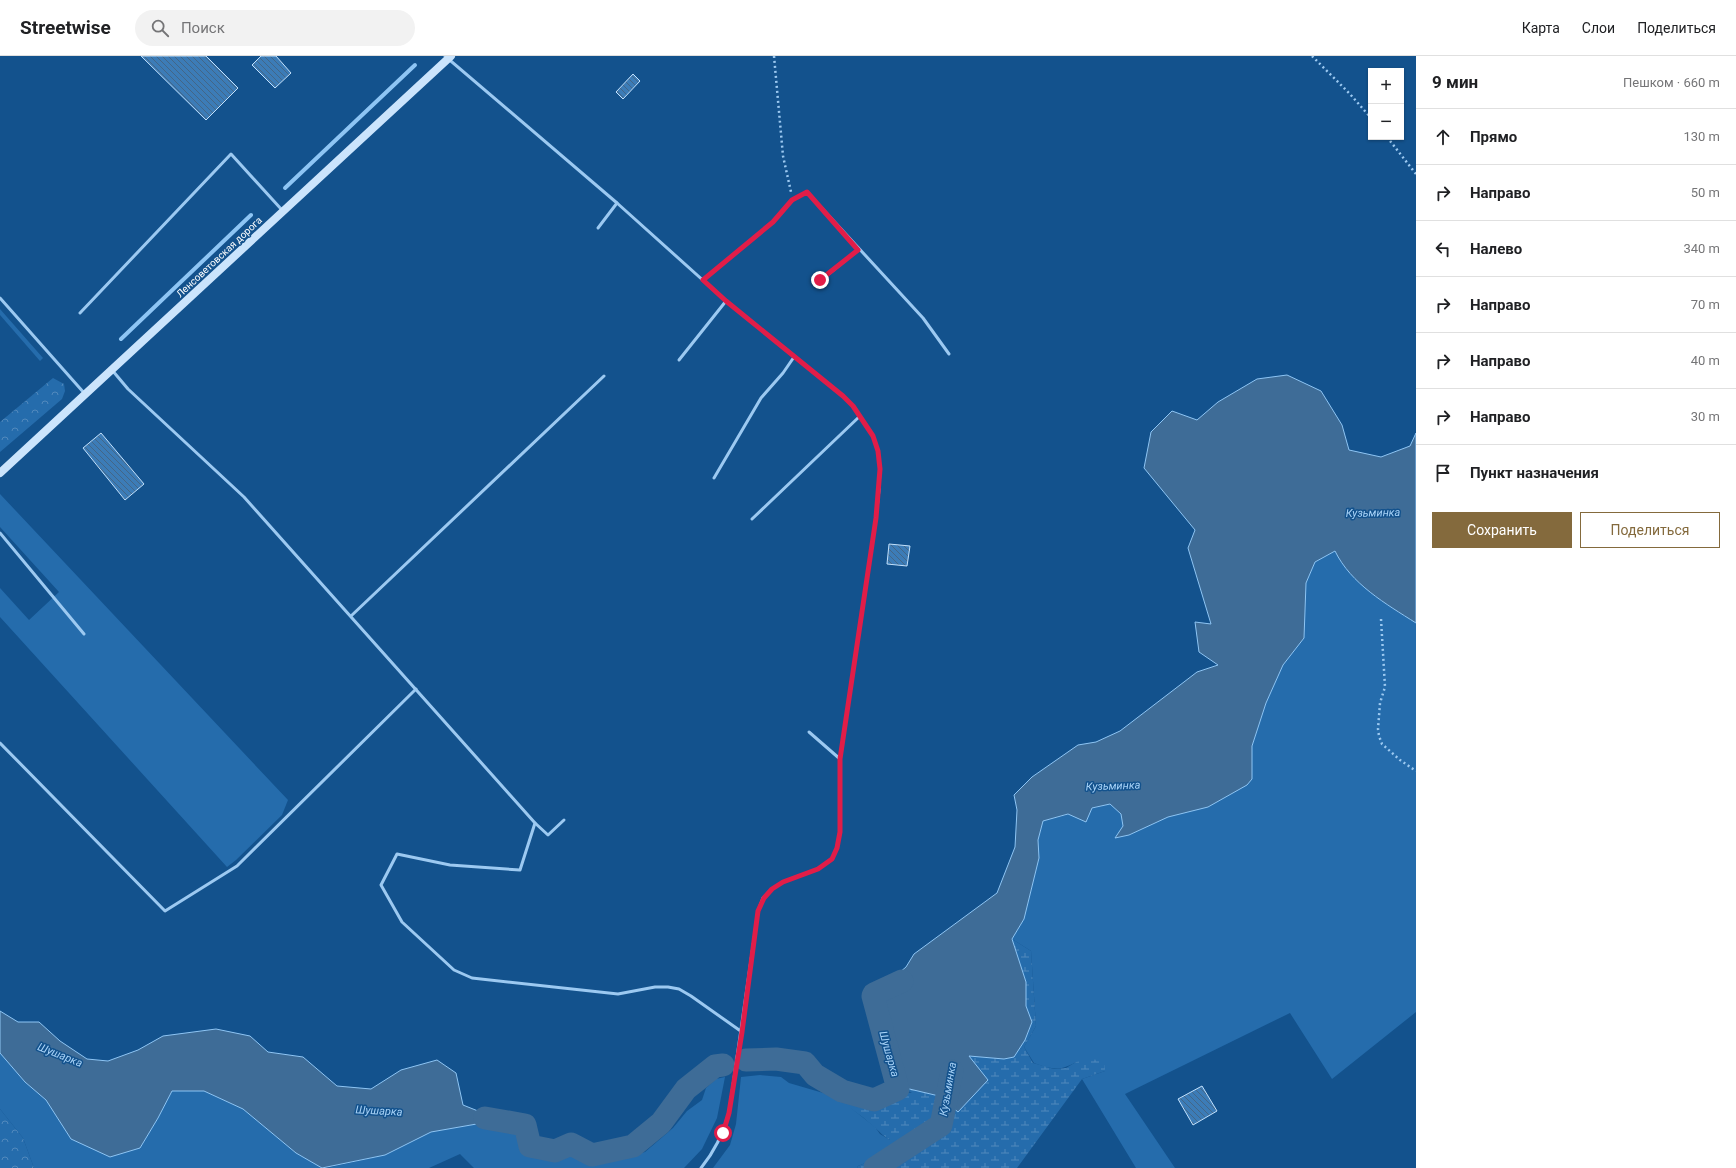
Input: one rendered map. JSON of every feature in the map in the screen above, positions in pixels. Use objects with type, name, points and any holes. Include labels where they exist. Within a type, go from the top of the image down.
[{"type":"street","name":"Ленсоветовская дорога","points":[[0,473],[448,57]]},
{"type":"lane","points":[[448,57],[617,203],[726,301],[843,396],[860,416],[873,436],[878,451],[879,490],[840,759],[840,832],[837,848],[832,859],[818,869],[783,882],[772,889],[764,898],[758,911],[742,1032],[729,1113],[723,1133],[711,1155],[701,1168]]},
{"type":"lane","points":[[80,313],[231,154],[283,211]]},
{"type":"lane","points":[[703,280],[773,222],[792,200],[807,192],[858,250],[924,318],[949,354]]},
{"type":"lane","points":[[598,228],[617,203]]},
{"type":"lane","points":[[820,280],[858,250]]},
{"type":"lane","points":[[0,298],[86,394]]},
{"type":"lane","points":[[679,360],[726,301]]},
{"type":"lane","points":[[714,478],[761,398],[783,373],[794,357]]},
{"type":"lane","points":[[112,370],[128,388],[244,496],[535,823],[548,835],[564,820]]},
{"type":"lane","points":[[351,616],[604,376]]},
{"type":"lane","points":[[752,519],[860,416]]},
{"type":"lane","points":[[0,533],[84,634]]},
{"type":"lane","points":[[0,743],[165,911],[237,866],[416,689]]},
{"type":"lane","points":[[809,732],[840,759]]},
{"type":"lane","points":[[535,823],[520,870],[450,865],[397,854],[381,884],[402,922],[454,970],[472,978],[618,994],[655,987],[679,989],[742,1032]]},
{"type":"path","points":[[774,56],[783,156],[792,200]]},
{"type":"path","points":[[1312,56],[1350,94],[1368,115]]},
{"type":"path","points":[[1389,140],[1416,174]]},
{"type":"path","points":[[1380,618],[1385,686],[1380,703],[1378,729],[1379,736],[1382,744],[1400,760],[1416,771]]},
{"type":"green space","points":[[0,309],[43,358],[40,361],[0,315]]},
{"type":"green space","points":[[53,378],[64,384],[65,391],[62,399],[0,452],[0,422]]},
{"type":"green space","points":[[0,494],[288,800],[282,815],[227,867],[0,617],[0,588],[29,620],[59,592],[0,527]]},
{"type":"green space","points":[[1335,551],[1350,574],[1370,592],[1381,601],[1416,623],[1416,1012],[1332,1079],[1290,1013],[1125,1094],[1175,1168],[1136,1168],[1082,1079],[1105,1071],[1076,1062],[1060,1068],[1045,1067],[1034,1063],[1024,1047],[1036,1026],[1031,951],[1012,939],[1024,919],[1039,858],[1038,840],[1043,821],[1110,804],[1121,814],[1123,826],[1115,838],[1129,835],[1168,817],[1208,807],[1252,779],[1252,746],[1266,703],[1283,665],[1304,638],[1306,583],[1315,562]]},
{"type":"green space","points":[[1012,939],[1031,951],[1036,1026],[1024,1047],[1033,1063],[1054,1069],[1066,1068],[1076,1062],[1091,1059],[1104,1061],[1105,1071],[1082,1079],[1017,1168],[857,1168],[890,1146],[890,1140],[858,1113],[830,1095],[833,1078],[852,1089],[855,1098],[864,1094],[872,1097],[882,1094],[902,1092],[912,1093],[901,1087],[939,1096],[958,1112],[969,1056],[1004,1059],[1025,1040],[1032,1022],[1026,1006],[1026,982]]},
{"type":"green space","points":[[0,1053],[25,1082],[46,1100],[71,1139],[140,1148],[172,1091],[204,1091],[243,1109],[296,1153],[322,1168],[34,1168],[23,1138],[0,1109]]},
{"type":"green space","points":[[760,1075],[781,1077],[789,1083],[830,1095],[846,1104],[875,1127],[880,1134],[890,1140],[890,1146],[857,1168],[713,1168],[730,1145],[736,1124],[741,1077]]},
{"type":"green space","points":[[725,1077],[717,1118],[702,1149],[684,1168],[474,1168],[460,1154],[429,1168],[327,1168],[385,1155],[431,1132],[488,1122],[515,1127],[522,1131],[524,1150],[533,1157],[557,1161],[570,1156],[594,1162],[618,1160],[645,1152],[673,1128],[687,1111],[702,1100],[706,1088],[716,1079]]},
{"type":"green space","points":[[0,1109],[23,1138],[34,1168],[0,1168]]},
{"type":"water","points":[[1287,375],[1321,391],[1342,425],[1349,450],[1381,457],[1410,446],[1416,433],[1416,623],[1381,601],[1370,592],[1350,574],[1335,551],[1315,562],[1306,583],[1304,638],[1283,665],[1266,703],[1252,746],[1252,779],[1247,785],[1208,807],[1168,817],[1129,835],[1115,838],[1123,826],[1121,814],[1110,804],[1092,808],[1086,822],[1068,814],[1043,821],[1038,840],[1039,858],[1024,919],[1012,939],[1026,982],[1026,1006],[1032,1022],[1025,1040],[1014,1057],[1004,1059],[969,1056],[988,1080],[958,1112],[939,1096],[901,1087],[874,994],[906,967],[914,954],[997,893],[1015,847],[1017,810],[1014,795],[1032,777],[1078,745],[1096,742],[1120,731],[1197,672],[1218,665],[1199,652],[1195,622],[1211,624],[1188,548],[1195,530],[1144,468],[1151,432],[1172,411],[1197,420],[1218,402],[1257,379]]},
{"type":"water","points":[[0,1011],[18,1022],[39,1022],[60,1041],[87,1059],[108,1061],[138,1050],[163,1036],[216,1029],[250,1036],[268,1052],[303,1057],[337,1086],[371,1089],[401,1070],[437,1060],[456,1073],[463,1105],[488,1115],[516,1119],[515,1127],[488,1122],[431,1132],[385,1155],[322,1168],[296,1153],[243,1109],[204,1091],[172,1091],[140,1148],[110,1157],[71,1139],[46,1100],[25,1082],[0,1053]]},
{"type":"building","points":[[141,56],[206,56],[238,88],[206,120]]},
{"type":"building","points":[[261,56],[276,56],[291,73],[275,88],[252,65]]},
{"type":"building","points":[[633,74],[640,81],[623,99],[616,92]]},
{"type":"building","points":[[101,433],[144,484],[125,500],[83,448]]},
{"type":"building","points":[[889,544],[910,546],[907,566],[887,564]]},
{"type":"building","points":[[1202,1086],[1217,1111],[1193,1125],[1178,1099]]},
{"type":"waterway","points":[[285,188],[415,65]]},
{"type":"waterway","points":[[121,339],[251,215]]},
{"type":"waterway","name":"Шушарка","points":[[746,1060],[776,1059],[805,1063],[815,1075],[842,1091],[874,1100],[898,1089],[873,996],[874,994],[902,981]]},
{"type":"waterway","name":"Шушарка","points":[[485,1118],[525,1125],[530,1146],[555,1151],[571,1144],[592,1155],[633,1146],[661,1123],[686,1089],[715,1066],[723,1065]]},
{"type":"waterway","name":"Кузьминка","points":[[875,1168],[941,1125],[952,1071]]},
{"type":"route","points":[[723,1133],[729,1113],[742,1032],[758,911],[764,898],[772,889],[783,882],[801,877],[818,869],[832,859],[837,848],[840,832],[840,759],[876,518],[880,469],[878,451],[873,436],[853,406],[843,396],[726,301],[703,280],[773,222],[792,200],[807,192],[858,250],[820,280]]}]
